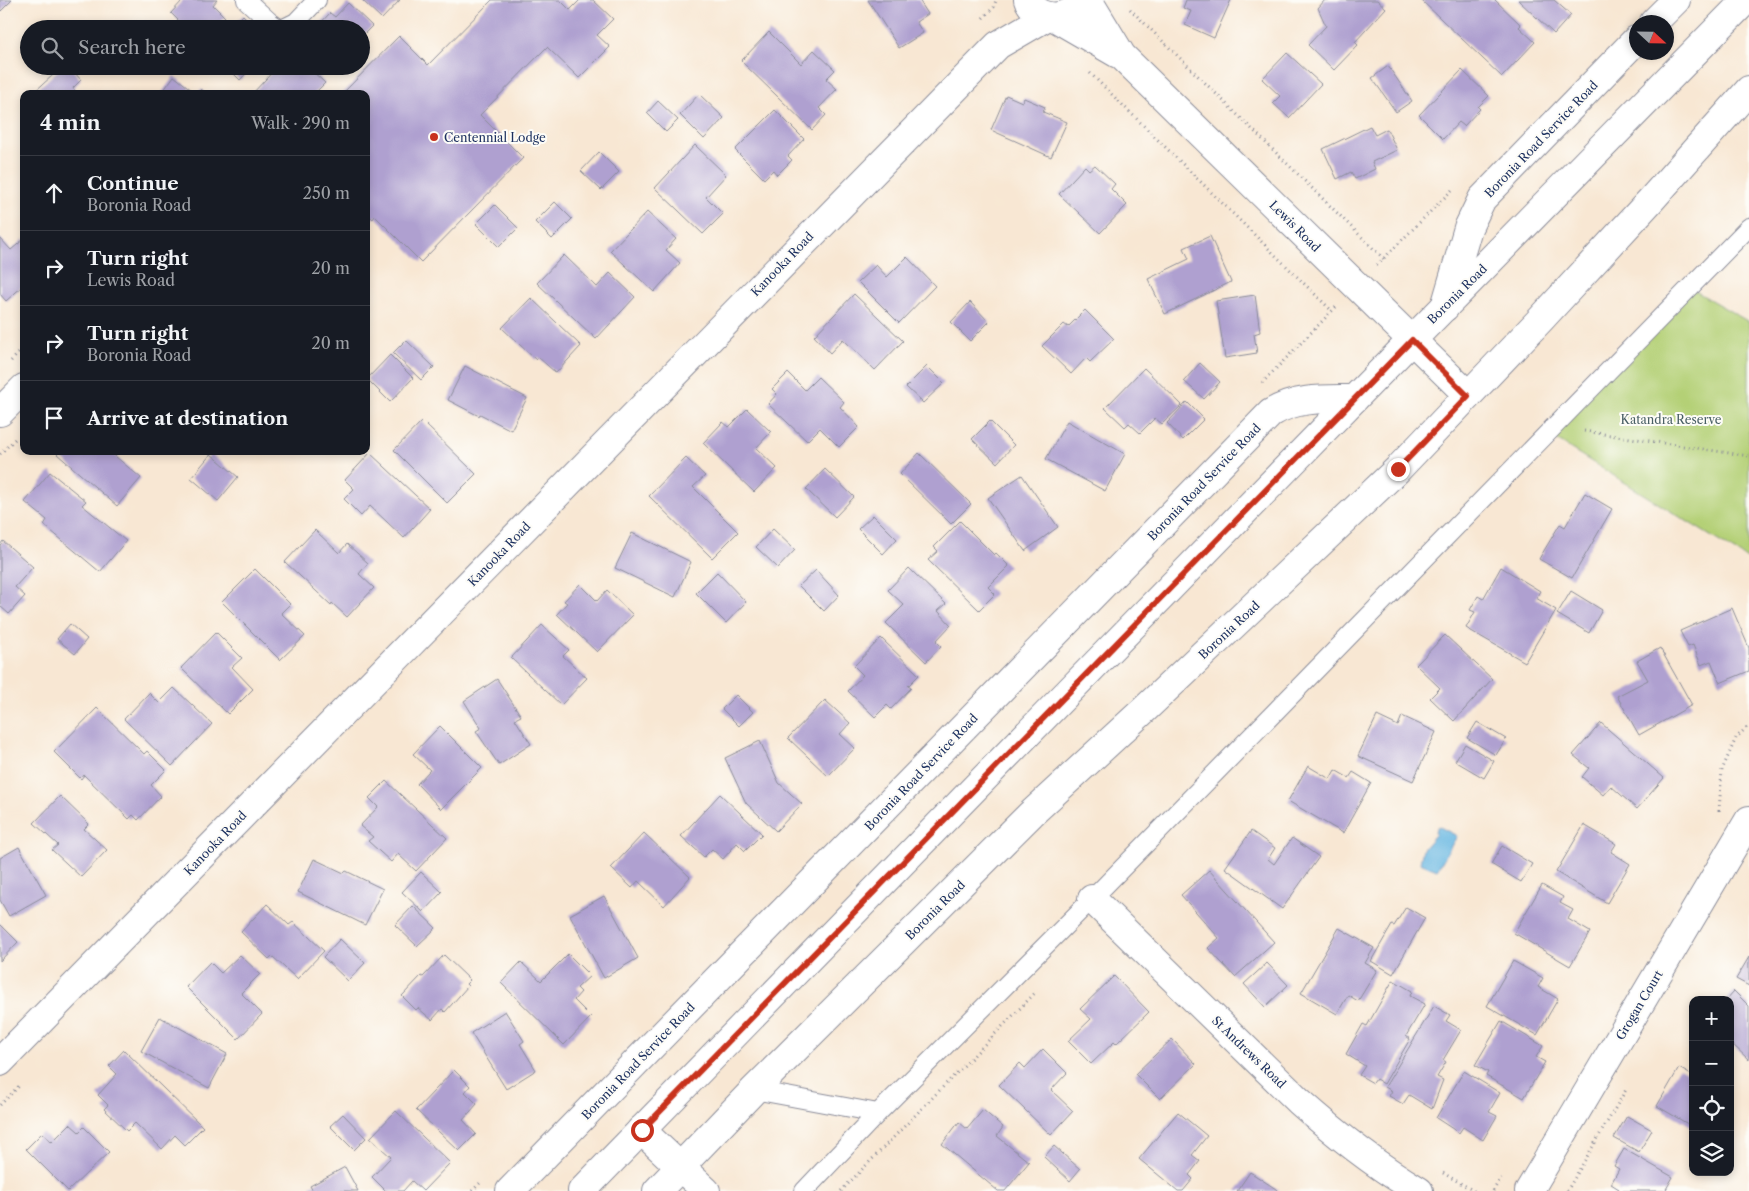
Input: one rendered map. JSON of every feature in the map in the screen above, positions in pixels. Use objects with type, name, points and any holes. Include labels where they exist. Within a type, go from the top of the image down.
[{"type":"street","name":"Kanooka Road","points":[[998,45],[1022,0]]},
{"type":"street","name":"Kanooka Road","points":[[0,1062],[998,45],[1043,11],[1064,16],[1073,10],[1081,0]]},
{"type":"street","name":"Lewis Road","points":[[1088,0],[1122,56],[1468,396]]},
{"type":"street","points":[[1661,15],[1676,0]]},
{"type":"street","name":"Boronia Road","points":[[582,1191],[1746,0]]},
{"type":"street","name":"Lewis Road","points":[[1043,11],[1122,56]]},
{"type":"street","name":"Boronia Road Service Road","points":[[1445,307],[1468,228],[1482,199],[1629,47]]},
{"type":"street","name":"Boronia Road","points":[[657,1191],[754,1090],[1031,814],[1360,506],[1468,396],[1650,202],[1749,90]]},
{"type":"street","points":[[0,412],[20,392]]},
{"type":"street","name":"Boronia Road Service Road","points":[[510,1191],[1271,413],[1288,404],[1299,402],[1354,399]]},
{"type":"street","name":"Grogan Court","points":[[1529,1191],[1749,820]]},
{"type":"street","name":"St Andrews Road","points":[[1092,899],[1333,1132],[1369,1159],[1419,1191]]},
{"type":"street","points":[[642,1130],[706,1191]]},
{"type":"lane","points":[[246,0],[268,20]]},
{"type":"lane","points":[[298,20],[317,0]]},
{"type":"lane","points":[[804,1191],[878,1113],[1092,899],[1749,227]]},
{"type":"lane","points":[[754,1090],[878,1113]]},
{"type":"path","points":[[984,18],[994,7],[996,0]]},
{"type":"path","points":[[1128,7],[1384,259],[1376,267]]},
{"type":"path","points":[[1088,72],[1332,311]]},
{"type":"path","points":[[1583,431],[1749,456]]},
{"type":"path","points":[[0,454],[18,436]]},
{"type":"path","points":[[1718,814],[1720,809],[1722,770],[1736,738],[1749,725]]},
{"type":"path","points":[[841,1191],[1041,987]]},
{"type":"path","points":[[1441,1172],[1474,1191]]},
{"type":"path","points":[[1493,1191],[1503,1174]]},
{"type":"green space","name":"Katandra Reserve","points":[[1690,288],[1749,322],[1749,560],[1547,434]]},
{"type":"water","points":[[1438,826],[1457,836],[1437,870],[1420,863],[1423,849],[1436,834],[1435,831]]},
{"type":"building","points":[[0,0],[12,0],[0,12]]},
{"type":"building","points":[[183,0],[217,0],[213,5],[225,17],[222,20],[178,20],[171,13]]},
{"type":"building","points":[[362,0],[400,0],[382,19]]},
{"type":"building","name":"Centennial Lodge","points":[[492,0],[560,0],[570,10],[580,0],[593,0],[613,19],[597,35],[610,47],[579,78],[547,47],[480,115],[523,158],[421,262],[375,216],[373,219],[370,216],[370,90],[346,90],[361,75],[370,75],[370,66],[399,36],[428,65]]},
{"type":"building","points":[[868,0],[919,0],[928,14],[916,22],[923,33],[899,48]]},
{"type":"building","points":[[1186,0],[1231,0],[1214,38],[1185,25],[1191,11],[1183,8]]},
{"type":"building","points":[[1325,0],[1377,0],[1386,8],[1355,42],[1358,45],[1334,70],[1308,45],[1326,26],[1318,8]]},
{"type":"building","points":[[1421,0],[1495,0],[1521,25],[1519,27],[1535,42],[1502,77]]},
{"type":"building","points":[[1518,0],[1554,0],[1571,15],[1554,34]]},
{"type":"building","points":[[348,3],[366,20],[323,20],[330,13],[335,17]]},
{"type":"building","points":[[243,15],[248,20],[238,20]]},
{"type":"building","points":[[769,32],[801,64],[814,50],[835,70],[826,79],[837,89],[819,108],[826,115],[812,130],[741,61]]},
{"type":"building","points":[[1287,53],[1321,84],[1289,118],[1273,103],[1280,96],[1262,79]]},
{"type":"building","points":[[1388,66],[1412,101],[1396,112],[1372,78]]},
{"type":"building","points":[[1462,70],[1489,96],[1464,126],[1459,122],[1443,139],[1419,115]]},
{"type":"building","points":[[53,75],[77,75],[81,80],[73,88],[74,90],[36,90]]},
{"type":"building","points":[[235,75],[245,75],[240,80]]},
{"type":"building","points":[[270,75],[317,75],[325,83],[318,90],[256,90]]},
{"type":"building","points":[[174,76],[192,90],[164,90]]},
{"type":"building","points":[[699,94],[724,118],[704,139],[680,115]]},
{"type":"building","points":[[1006,95],[1022,102],[1024,98],[1045,107],[1043,112],[1067,122],[1051,157],[991,130]]},
{"type":"building","points":[[658,101],[678,120],[666,132],[647,113]]},
{"type":"building","points":[[775,110],[804,139],[788,156],[792,160],[777,175],[773,170],[764,179],[735,150]]},
{"type":"building","points":[[1370,126],[1375,135],[1387,129],[1397,150],[1372,162],[1375,169],[1355,179],[1351,172],[1337,179],[1323,149]]},
{"type":"building","points":[[695,145],[726,175],[706,197],[723,214],[703,234],[655,188]]},
{"type":"building","points":[[599,152],[619,172],[601,190],[581,171]]},
{"type":"building","points":[[1095,165],[1115,184],[1111,189],[1127,205],[1100,233],[1059,194],[1085,166],[1089,170]]},
{"type":"building","points":[[555,202],[572,219],[552,239],[535,222]]},
{"type":"building","points":[[495,205],[518,228],[499,247],[476,224]]},
{"type":"building","points":[[647,212],[676,239],[666,250],[680,263],[654,292],[610,251]]},
{"type":"building","points":[[1210,236],[1231,282],[1165,314],[1148,279],[1189,259],[1184,248]]},
{"type":"building","points":[[0,238],[11,250],[20,242],[20,289],[6,301],[0,294]]},
{"type":"building","points":[[564,255],[597,287],[610,273],[635,297],[596,339],[537,283]]},
{"type":"building","points":[[907,257],[935,286],[899,323],[858,282],[876,265],[887,277]]},
{"type":"building","points":[[854,294],[903,341],[875,370],[843,339],[830,353],[814,336]]},
{"type":"building","points":[[1255,295],[1260,332],[1254,334],[1257,353],[1225,358],[1216,301]]},
{"type":"building","points":[[531,298],[581,346],[556,373],[538,357],[536,360],[502,328]]},
{"type":"building","points":[[970,302],[989,322],[970,341],[951,322]]},
{"type":"building","points":[[1085,310],[1114,339],[1090,362],[1086,358],[1071,374],[1042,346],[1064,324],[1068,327]]},
{"type":"building","points":[[406,340],[434,367],[421,380],[393,353]]},
{"type":"building","points":[[390,355],[413,378],[390,402],[370,382],[370,376]]},
{"type":"building","points":[[1200,363],[1220,382],[1204,399],[1184,381]]},
{"type":"building","points":[[465,366],[527,398],[511,430],[448,400]]},
{"type":"building","points":[[927,366],[944,383],[923,403],[906,387]]},
{"type":"building","points":[[1144,368],[1182,405],[1162,424],[1155,418],[1140,433],[1129,423],[1125,427],[1105,408]]},
{"type":"building","points":[[788,373],[805,390],[818,377],[844,402],[840,407],[859,427],[839,447],[820,428],[807,441],[768,404],[777,394],[772,389]]},
{"type":"building","points":[[1187,402],[1204,419],[1183,440],[1167,423]]},
{"type":"building","points":[[747,409],[771,432],[756,448],[777,468],[754,492],[703,443],[723,422],[729,427]]},
{"type":"building","points":[[422,421],[476,474],[447,503],[394,450]]},
{"type":"building","points":[[990,421],[1014,445],[997,463],[972,439]]},
{"type":"building","points":[[1067,421],[1125,454],[1105,491],[1046,459]]},
{"type":"building","points":[[370,453],[430,509],[404,538],[370,506],[361,516],[344,499],[354,489],[345,480]]},
{"type":"building","points":[[919,453],[971,504],[951,524],[900,474]]},
{"type":"building","points":[[58,455],[114,455],[141,478],[117,506]]},
{"type":"building","points":[[210,455],[238,477],[218,501],[191,478]]},
{"type":"building","points":[[686,458],[705,476],[693,487],[738,532],[712,558],[649,496]]},
{"type":"building","points":[[825,469],[854,497],[835,517],[806,489]]},
{"type":"building","points":[[50,472],[86,501],[82,505],[126,541],[100,572],[44,525],[47,520],[25,502]]},
{"type":"building","points":[[1022,475],[1058,527],[1025,551],[988,498]]},
{"type":"building","points":[[1585,493],[1612,509],[1572,578],[1539,559],[1560,524],[1565,527]]},
{"type":"building","points":[[873,515],[897,539],[883,554],[858,529]]},
{"type":"building","points":[[960,521],[994,555],[996,553],[1009,566],[988,587],[995,594],[979,610],[928,560],[938,551],[934,547]]},
{"type":"building","points":[[773,529],[795,550],[778,568],[756,547]]},
{"type":"building","points":[[315,530],[339,553],[347,544],[368,563],[359,574],[374,588],[347,617],[332,603],[331,605],[285,562]]},
{"type":"building","points":[[632,533],[691,562],[675,597],[615,568]]},
{"type":"building","points":[[3,541],[33,567],[15,587],[25,596],[9,614],[0,606],[0,545]]},
{"type":"building","points":[[1501,567],[1540,591],[1536,598],[1556,610],[1525,662],[1466,628],[1475,612],[1470,610],[1478,596],[1483,599]]},
{"type":"building","points":[[909,568],[946,604],[938,611],[951,625],[936,641],[941,646],[926,662],[886,623],[904,605],[888,590]]},
{"type":"building","points":[[255,569],[290,604],[281,613],[305,636],[280,660],[222,602]]},
{"type":"building","points":[[816,570],[839,595],[824,611],[799,586]]},
{"type":"building","points":[[717,572],[746,602],[726,623],[696,593]]},
{"type":"building","points":[[580,584],[597,601],[607,590],[633,615],[597,652],[557,614],[567,603],[564,601]]},
{"type":"building","points":[[1571,591],[1602,610],[1589,633],[1557,614]]},
{"type":"building","points":[[1732,608],[1749,648],[1749,671],[1720,683],[1711,661],[1701,665],[1693,645],[1688,647],[1680,631]]},
{"type":"building","points":[[70,624],[87,639],[75,654],[57,639]]},
{"type":"building","points":[[542,625],[569,650],[563,656],[587,678],[561,705],[511,658]]},
{"type":"building","points":[[216,632],[242,658],[232,667],[253,689],[228,714],[181,668]]},
{"type":"building","points":[[1445,635],[1492,679],[1454,721],[1430,698],[1440,688],[1416,665]]},
{"type":"building","points":[[881,638],[919,675],[908,686],[911,688],[891,709],[887,705],[875,717],[848,691],[863,675],[854,666]]},
{"type":"building","points":[[1660,648],[1692,705],[1639,735],[1617,696],[1648,680],[1637,661]]},
{"type":"building","points":[[497,679],[521,716],[515,719],[531,744],[499,765],[476,731],[481,728],[464,701]]},
{"type":"building","points":[[174,688],[212,724],[172,766],[124,719],[149,693],[159,703]]},
{"type":"building","points":[[736,695],[753,712],[739,726],[722,709]]},
{"type":"building","points":[[825,700],[850,723],[840,734],[855,748],[828,776],[788,738]]},
{"type":"building","points":[[97,708],[144,754],[147,751],[166,770],[151,785],[161,796],[138,820],[133,815],[129,819],[84,775],[81,779],[54,752]]},
{"type":"building","points":[[1377,716],[1398,726],[1402,716],[1436,732],[1413,781],[1358,756]]},
{"type":"building","points":[[1477,722],[1506,739],[1496,755],[1467,738]]},
{"type":"building","points":[[1601,723],[1664,778],[1637,809],[1611,786],[1603,795],[1582,777],[1589,768],[1573,755]]},
{"type":"building","points":[[440,726],[482,768],[441,809],[417,784],[430,770],[413,754]]},
{"type":"building","points":[[760,741],[779,783],[802,804],[776,831],[746,803],[725,758]]},
{"type":"building","points":[[1465,744],[1494,761],[1484,778],[1455,761]]},
{"type":"building","points":[[1308,766],[1330,779],[1335,770],[1349,778],[1353,772],[1371,783],[1343,833],[1288,801]]},
{"type":"building","points":[[386,781],[447,838],[416,871],[398,854],[391,862],[368,841],[373,837],[360,826],[378,807],[369,798]]},
{"type":"building","points":[[720,794],[762,834],[745,851],[737,843],[723,859],[712,849],[704,857],[681,836]]},
{"type":"building","points":[[60,796],[89,824],[84,829],[107,850],[81,877],[52,850],[58,845],[34,823]]},
{"type":"building","points":[[1584,825],[1616,844],[1611,852],[1630,864],[1607,903],[1556,872]]},
{"type":"building","points":[[1251,831],[1275,848],[1268,859],[1274,864],[1292,838],[1319,857],[1282,909],[1225,868]]},
{"type":"building","points":[[644,833],[690,877],[664,906],[638,881],[632,888],[611,868]]},
{"type":"building","points":[[1502,846],[1532,864],[1521,882],[1491,864]]},
{"type":"building","points":[[19,847],[46,895],[9,916],[0,900],[0,858]]},
{"type":"building","points":[[314,859],[344,873],[346,871],[383,889],[365,925],[298,892]]},
{"type":"building","points":[[1209,870],[1274,942],[1235,977],[1208,948],[1219,938],[1181,895]]},
{"type":"building","points":[[421,872],[442,892],[423,912],[402,892]]},
{"type":"building","points":[[1542,885],[1563,897],[1560,903],[1573,910],[1568,919],[1590,932],[1570,966],[1514,933]]},
{"type":"building","points":[[604,896],[638,958],[604,978],[570,915]]},
{"type":"building","points":[[267,904],[289,925],[293,922],[324,951],[297,979],[272,956],[269,959],[241,932]]},
{"type":"building","points":[[413,906],[436,928],[417,946],[395,925]]},
{"type":"building","points":[[1406,907],[1425,918],[1393,974],[1371,961],[1392,925],[1394,926]]},
{"type":"building","points":[[0,924],[18,942],[0,961]]},
{"type":"building","points":[[1339,928],[1374,948],[1365,963],[1377,970],[1358,1001],[1348,995],[1337,1014],[1301,993]]},
{"type":"building","points":[[340,939],[365,963],[348,981],[323,957]]},
{"type":"building","points":[[568,954],[590,976],[577,988],[581,992],[574,1000],[591,1017],[564,1045],[501,983],[521,962],[541,981]]},
{"type":"building","points":[[240,955],[260,974],[241,993],[262,1014],[238,1039],[186,987],[210,962],[221,973]]},
{"type":"building","points":[[444,955],[470,980],[466,984],[468,986],[445,1012],[442,1009],[432,1020],[418,1008],[416,1010],[402,996]]},
{"type":"building","points":[[1749,957],[1749,986],[1736,979]]},
{"type":"building","points":[[1513,961],[1543,978],[1538,987],[1558,999],[1537,1035],[1487,1006]]},
{"type":"building","points":[[1267,963],[1288,985],[1265,1007],[1244,984]]},
{"type":"building","points":[[1114,976],[1149,1012],[1116,1044],[1114,1042],[1091,1064],[1068,1041],[1091,1019],[1080,1009]]},
{"type":"building","points":[[1393,980],[1412,991],[1410,996],[1425,1004],[1406,1036],[1410,1039],[1384,1084],[1376,1079],[1373,1083],[1359,1075],[1365,1066],[1346,1054],[1363,1024],[1367,1026]]},
{"type":"building","points":[[1734,991],[1749,1006],[1749,1060],[1734,1046],[1734,996],[1730,996]]},
{"type":"building","points":[[1434,1006],[1450,1015],[1446,1021],[1461,1030],[1443,1060],[1446,1062],[1437,1077],[1443,1080],[1432,1109],[1409,1095],[1403,1104],[1389,1096],[1392,1091],[1385,1087]]},
{"type":"building","points":[[505,1011],[524,1041],[520,1044],[536,1070],[506,1089],[471,1033]]},
{"type":"building","points":[[160,1017],[227,1054],[209,1088],[141,1051]]},
{"type":"building","points":[[1501,1021],[1543,1046],[1536,1057],[1545,1062],[1524,1098],[1486,1076],[1488,1072],[1475,1065]]},
{"type":"building","points":[[1172,1039],[1196,1064],[1160,1099],[1135,1074]]},
{"type":"building","points":[[1043,1049],[1067,1073],[1051,1090],[1073,1111],[1051,1135],[999,1085],[1020,1063],[1025,1068]]},
{"type":"building","points":[[124,1050],[203,1127],[185,1145],[175,1135],[162,1149],[135,1123],[127,1131],[104,1109],[108,1105],[98,1095],[117,1074],[109,1066]]},
{"type":"building","points":[[1679,1068],[1689,1074],[1689,1125],[1657,1106]]},
{"type":"building","points":[[454,1070],[470,1086],[465,1092],[477,1104],[463,1120],[476,1134],[459,1151],[416,1110]]},
{"type":"building","points":[[1464,1071],[1500,1093],[1489,1112],[1497,1116],[1483,1140],[1463,1127],[1459,1133],[1436,1118]]},
{"type":"building","points":[[983,1110],[1003,1127],[997,1136],[1029,1162],[1005,1191],[998,1191],[942,1144],[959,1122],[967,1129]]},
{"type":"building","points":[[396,1111],[450,1163],[423,1191],[412,1181],[403,1191],[386,1191],[372,1177],[391,1157],[370,1138]]},
{"type":"building","points":[[1178,1112],[1207,1136],[1192,1155],[1200,1161],[1189,1175],[1193,1179],[1183,1191],[1178,1191],[1139,1159]]},
{"type":"building","points":[[343,1114],[366,1138],[354,1150],[330,1126]]},
{"type":"building","points":[[1627,1116],[1652,1130],[1639,1152],[1614,1138]]},
{"type":"building","points":[[70,1124],[79,1132],[84,1127],[109,1152],[68,1191],[26,1149],[42,1133],[52,1142]]},
{"type":"building","points":[[1054,1146],[1080,1169],[1070,1181],[1044,1157]]},
{"type":"building","points":[[1624,1149],[1673,1177],[1665,1191],[1618,1191],[1619,1189],[1611,1184],[1619,1169],[1614,1166]]},
{"type":"building","points":[[345,1167],[358,1191],[313,1191],[310,1186]]},
{"type":"building","points":[[1250,1172],[1279,1191],[1237,1191]]},
{"type":"place","name":"Centennial Lodge","points":[[434,137]]},
{"type":"route","points":[[642,1130],[1412,340],[1468,396],[1398,469]]}]
